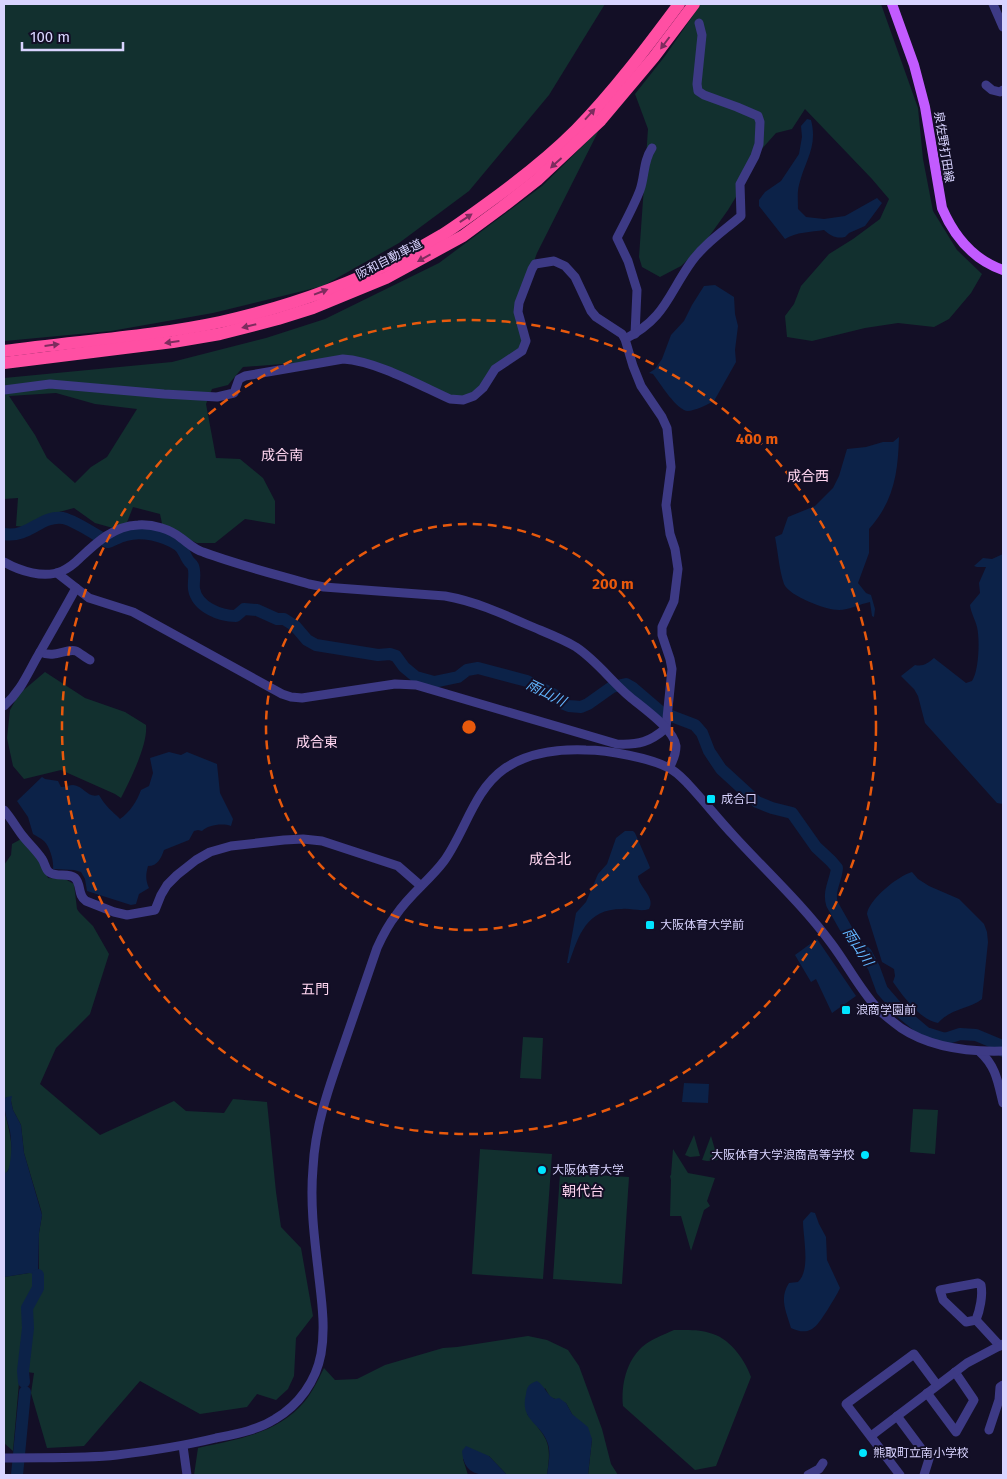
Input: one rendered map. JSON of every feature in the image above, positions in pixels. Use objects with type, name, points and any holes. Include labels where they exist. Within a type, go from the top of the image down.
[{"type":"highway","name":"阪和自動車道","points":[[277,313],[397,259],[442,235],[520,180],[576,130],[609,94],[679,4]]},
{"type":"highway","name":"阪和自動車道","points":[[4,363],[173,342],[277,313],[313,308],[386,278],[463,236],[537,180],[601,120],[654,57],[694,4]]},
{"type":"highway","name":"阪和自動車道","points":[[4,351],[181,329],[219,328]]},
{"type":"main road","name":"泉佐野打田線","points":[[892,4],[914,65],[925,107],[942,208],[948,223],[969,249],[993,267],[1003,270]]},
{"type":"street","points":[[993,4],[1003,27]]},
{"type":"street","points":[[626,339],[636,334],[658,316],[692,261],[702,249],[741,216],[740,184],[755,156],[759,144],[760,122],[758,116],[737,106],[704,95],[698,90],[702,35],[699,23]]},
{"type":"street","points":[[986,85],[992,90],[1000,92],[1003,90]]},
{"type":"street","points":[[636,334],[637,290],[628,261],[617,238],[641,188],[644,165],[652,148]]},
{"type":"street","points":[[4,390],[50,384],[217,397],[234,393],[239,379],[245,376],[343,359],[357,360],[450,398],[462,400],[479,392],[495,369],[522,351],[526,341],[518,312],[519,304],[535,264],[554,261],[565,266],[575,277],[591,311],[596,317],[622,334],[626,339],[633,366],[641,386],[662,416],[667,428],[671,467],[666,505],[670,534],[676,549],[678,569],[674,601],[662,627],[662,635],[672,669],[666,728],[655,738],[641,744],[617,744],[416,685],[406,684],[302,698],[291,697],[282,694],[133,612],[89,598],[57,573]]},
{"type":"street","points":[[4,562],[32,572],[57,573],[64,571],[72,565],[110,533],[130,525],[147,525],[158,527],[179,536],[200,552],[309,584],[324,587],[463,599],[560,638],[594,661],[623,692],[666,728],[674,738],[676,752],[669,768]]},
{"type":"street","points":[[4,706],[22,686],[76,588]]},
{"type":"street","points":[[40,652],[51,655],[76,651],[90,660]]},
{"type":"street","points":[[4,1458],[115,1455],[183,1446],[257,1428],[288,1411],[299,1400],[309,1386],[321,1354],[323,1329],[313,1230],[312,1188],[313,1165],[321,1114],[333,1075],[377,948],[384,933],[397,913],[444,860],[492,779],[516,762],[551,751],[591,750],[620,754],[669,768],[678,774],[697,794],[809,917],[838,952],[878,1009],[903,1029],[930,1042],[945,1047],[980,1052],[1003,1051]]},
{"type":"street","points":[[4,810],[42,860],[47,870],[54,875],[72,876],[75,878],[80,887],[82,899],[114,912],[127,915],[155,910],[161,895],[176,874],[210,852],[230,846],[284,840],[322,841],[398,866],[421,886]]},
{"type":"street","points":[[980,1052],[988,1059],[994,1070],[1003,1103]]},
{"type":"street","points":[[981,1284],[982,1290],[976,1320],[966,1322],[943,1300],[940,1290],[981,1284]]},
{"type":"street","points":[[871,1436],[954,1372],[1002,1345],[976,1320]]},
{"type":"street","points":[[900,1475],[846,1404],[914,1354],[937,1385]]},
{"type":"street","points":[[927,1393],[956,1432],[974,1400],[954,1372]]},
{"type":"street","points":[[989,1430],[1000,1400],[1000,1387],[1003,1384]]},
{"type":"street","points":[[897,1416],[928,1459],[924,1475]]},
{"type":"street","points":[[183,1446],[187,1475]]},
{"type":"street","points":[[808,1475],[823,1463]]},
{"type":"green space","points":[[4,4],[605,4],[549,95],[469,191],[399,243],[323,286],[213,313],[111,331],[5,341]]},
{"type":"green space","points":[[701,4],[881,4],[918,108],[923,159],[933,211],[957,250],[982,274],[971,293],[949,319],[934,327],[898,323],[865,328],[812,341],[787,337],[785,316],[794,304],[801,286],[829,254],[880,219],[889,199],[805,109],[792,129],[776,133],[760,151],[751,172],[728,210],[703,245],[681,266],[660,277],[642,267],[639,257],[648,129],[635,94],[665,56]]},
{"type":"green space","points":[[599,130],[537,253],[519,303],[526,341],[522,351],[495,369],[483,388],[463,400],[357,360],[243,367],[228,385],[212,389],[206,404],[216,458],[240,459],[263,478],[275,501],[275,524],[245,519],[215,543],[197,543],[163,528],[160,514],[133,507],[126,525],[113,528],[95,523],[74,508],[48,515],[25,527],[16,526],[18,498],[4,499],[4,378],[172,362],[266,338],[325,319],[439,263],[542,186]],"holes":[[[56,393],[95,404],[137,409],[107,457],[91,467],[75,483],[47,458],[35,435],[9,396]]]},
{"type":"green space","points":[[45,672],[85,698],[125,712],[146,725],[141,752],[121,798],[61,770],[24,779],[13,766],[7,738],[10,710],[19,694]]},
{"type":"green space","points":[[23,838],[41,860],[48,878],[65,879],[74,884],[77,909],[93,926],[109,954],[90,1014],[56,1048],[40,1084],[100,1135],[174,1101],[186,1111],[224,1113],[233,1099],[267,1102],[281,1227],[301,1248],[313,1316],[296,1338],[294,1376],[288,1389],[276,1400],[257,1394],[247,1407],[200,1414],[140,1381],[84,1446],[47,1448],[31,1393],[34,1373],[20,1371],[13,1451],[4,1443],[4,1277],[39,1273],[39,1233],[42,1215],[24,1153],[21,1125],[13,1110],[11,1101],[7,1097],[4,1099],[4,865],[11,855],[12,844]]},
{"type":"green space","points":[[523,1037],[543,1038],[541,1079],[520,1078]]},
{"type":"green space","points":[[913,1109],[938,1110],[935,1154],[910,1152]]},
{"type":"green space","points":[[4,1110],[12,1152],[9,1168],[5,1174],[4,1174]]},
{"type":"green space","points":[[694,1135],[700,1156],[690,1157],[685,1155]]},
{"type":"green space","points":[[711,1136],[718,1160],[702,1160]]},
{"type":"green space","points":[[480,1149],[552,1154],[543,1279],[472,1274]]},
{"type":"green space","points":[[673,1149],[688,1173],[715,1178],[707,1201],[710,1206],[704,1210],[691,1251],[681,1216],[670,1216],[670,1176]]},
{"type":"green space","points":[[560,1173],[629,1177],[622,1284],[553,1279]]},
{"type":"green space","points":[[674,1330],[704,1331],[720,1337],[736,1351],[751,1377],[716,1466],[695,1470],[623,1406],[624,1382],[632,1360],[646,1344]]},
{"type":"green space","points":[[528,1336],[547,1340],[568,1350],[579,1366],[602,1429],[611,1464],[618,1475],[588,1475],[592,1439],[572,1414],[566,1403],[550,1397],[545,1388],[527,1414],[547,1441],[549,1455],[547,1475],[507,1475],[489,1456],[463,1459],[468,1475],[194,1475],[198,1448],[256,1434],[282,1421],[305,1401],[324,1368],[335,1380],[357,1379],[385,1365],[443,1348]]},
{"type":"water","points":[[807,119],[811,120],[813,138],[798,188],[798,209],[806,217],[824,219],[845,216],[877,198],[882,203],[865,226],[849,233],[845,237],[839,238],[824,230],[799,234],[785,239],[759,206],[759,200],[765,192],[781,181],[799,154],[802,137],[801,126]]},
{"type":"water","points":[[715,285],[734,297],[738,326],[735,350],[736,362],[714,401],[698,409],[688,411],[679,406],[653,374],[649,373],[655,369],[662,359],[671,335],[684,321],[704,286]]},
{"type":"water","points":[[899,437],[896,475],[893,486],[884,508],[869,529],[869,553],[858,583],[866,593],[871,595],[875,609],[874,617],[872,616],[870,602],[839,610],[817,605],[800,598],[787,589],[784,584],[775,537],[782,534],[788,517],[815,506],[833,488],[839,476],[847,449],[866,447],[883,442],[893,442]]},
{"type":"water","points":[[1003,554],[1003,804],[997,803],[925,723],[918,696],[901,676],[915,665],[923,665],[934,658],[966,683],[972,681],[977,663],[978,639],[977,627],[970,605],[980,593],[979,583],[986,567],[974,566],[983,558],[992,559]]},
{"type":"water","points":[[169,752],[181,755],[187,752],[217,764],[220,793],[233,819],[231,826],[215,825],[202,831],[194,831],[189,840],[164,850],[157,863],[148,866],[146,877],[149,888],[139,894],[136,904],[131,905],[87,891],[85,879],[81,872],[53,869],[48,847],[43,840],[33,834],[28,817],[17,801],[42,777],[58,781],[61,787],[73,785],[89,794],[99,795],[120,819],[133,806],[141,790],[149,786],[153,773],[150,758]]},
{"type":"water","points":[[625,831],[633,831],[635,833],[650,868],[638,876],[641,885],[649,896],[651,905],[649,909],[642,910],[610,910],[592,919],[581,934],[569,963],[567,963],[576,913],[586,902],[598,874],[607,864],[616,838]]},
{"type":"water","points":[[912,872],[918,879],[929,886],[959,899],[984,924],[987,932],[988,942],[982,999],[972,1005],[954,1011],[938,1023],[931,1021],[918,1012],[893,982],[895,976],[894,969],[882,962],[867,914],[878,895],[899,878]]},
{"type":"water","points":[[817,939],[856,996],[832,1013],[816,979],[811,982],[795,955]]},
{"type":"water","points":[[684,1083],[709,1084],[708,1103],[682,1102]]},
{"type":"water","points":[[12,1096],[13,1110],[21,1125],[24,1153],[42,1215],[39,1233],[38,1275],[29,1273],[4,1277],[4,1174],[8,1171],[11,1146],[4,1099]]},
{"type":"water","points":[[811,1212],[815,1213],[826,1237],[827,1260],[840,1288],[814,1328],[798,1331],[791,1328],[784,1294],[789,1283],[798,1282],[802,1277],[805,1262],[803,1221]]},
{"type":"water","points":[[537,1381],[552,1398],[559,1398],[566,1403],[572,1414],[588,1427],[592,1439],[588,1475],[547,1475],[548,1444],[541,1431],[528,1416],[525,1403],[528,1387]]},
{"type":"water","points":[[466,1446],[489,1456],[507,1475],[484,1475],[471,1471],[467,1467],[462,1451]]},
{"type":"waterway","name":"雨山川","points":[[4,534],[21,533],[48,520],[63,518],[80,525],[108,542],[121,536],[139,533],[166,539],[178,545],[183,550],[188,561],[193,565],[196,595],[210,609],[230,616],[236,616],[244,609],[257,610],[277,619],[284,619],[295,626],[307,640],[316,645],[378,655],[390,654],[396,656],[404,667],[416,677],[434,682],[458,677],[467,670],[478,668],[527,681],[553,694],[564,704],[581,707],[612,687],[626,684],[661,712],[695,725],[702,733],[709,751],[721,769],[757,802],[792,813],[816,847],[837,868],[832,890],[832,904],[854,943],[866,953],[882,990],[902,1013],[926,1033],[945,1039],[960,1034],[976,1035],[1000,1045],[1003,1051]]},
{"type":"waterway","points":[[24,1382],[23,1371],[28,1328],[27,1308],[38,1288],[38,1275]]},
{"type":"waterway","points":[[17,1475],[25,1392]]},
{"type":"place","name":"成合口","points":[[711,799]]},
{"type":"place","name":"大阪体育大学前","points":[[650,925]]},
{"type":"place","name":"浪商学園前","points":[[846,1010]]},
{"type":"place","name":"大阪体育大学浪商高等学校","points":[[865,1155]]},
{"type":"place","name":"大阪体育大学","points":[[542,1170]]},
{"type":"place","name":"熊取町立南小学校","points":[[863,1453]]},
{"type":"district","name":"成合南","points":[[282,455]]},
{"type":"district","name":"成合西","points":[[808,476]]},
{"type":"district","name":"成合東","points":[[317,742]]},
{"type":"district","name":"成合北","points":[[550,859]]},
{"type":"district","name":"五門","points":[[315,989]]},
{"type":"district","name":"朝代台","points":[[583,1191]]}]
